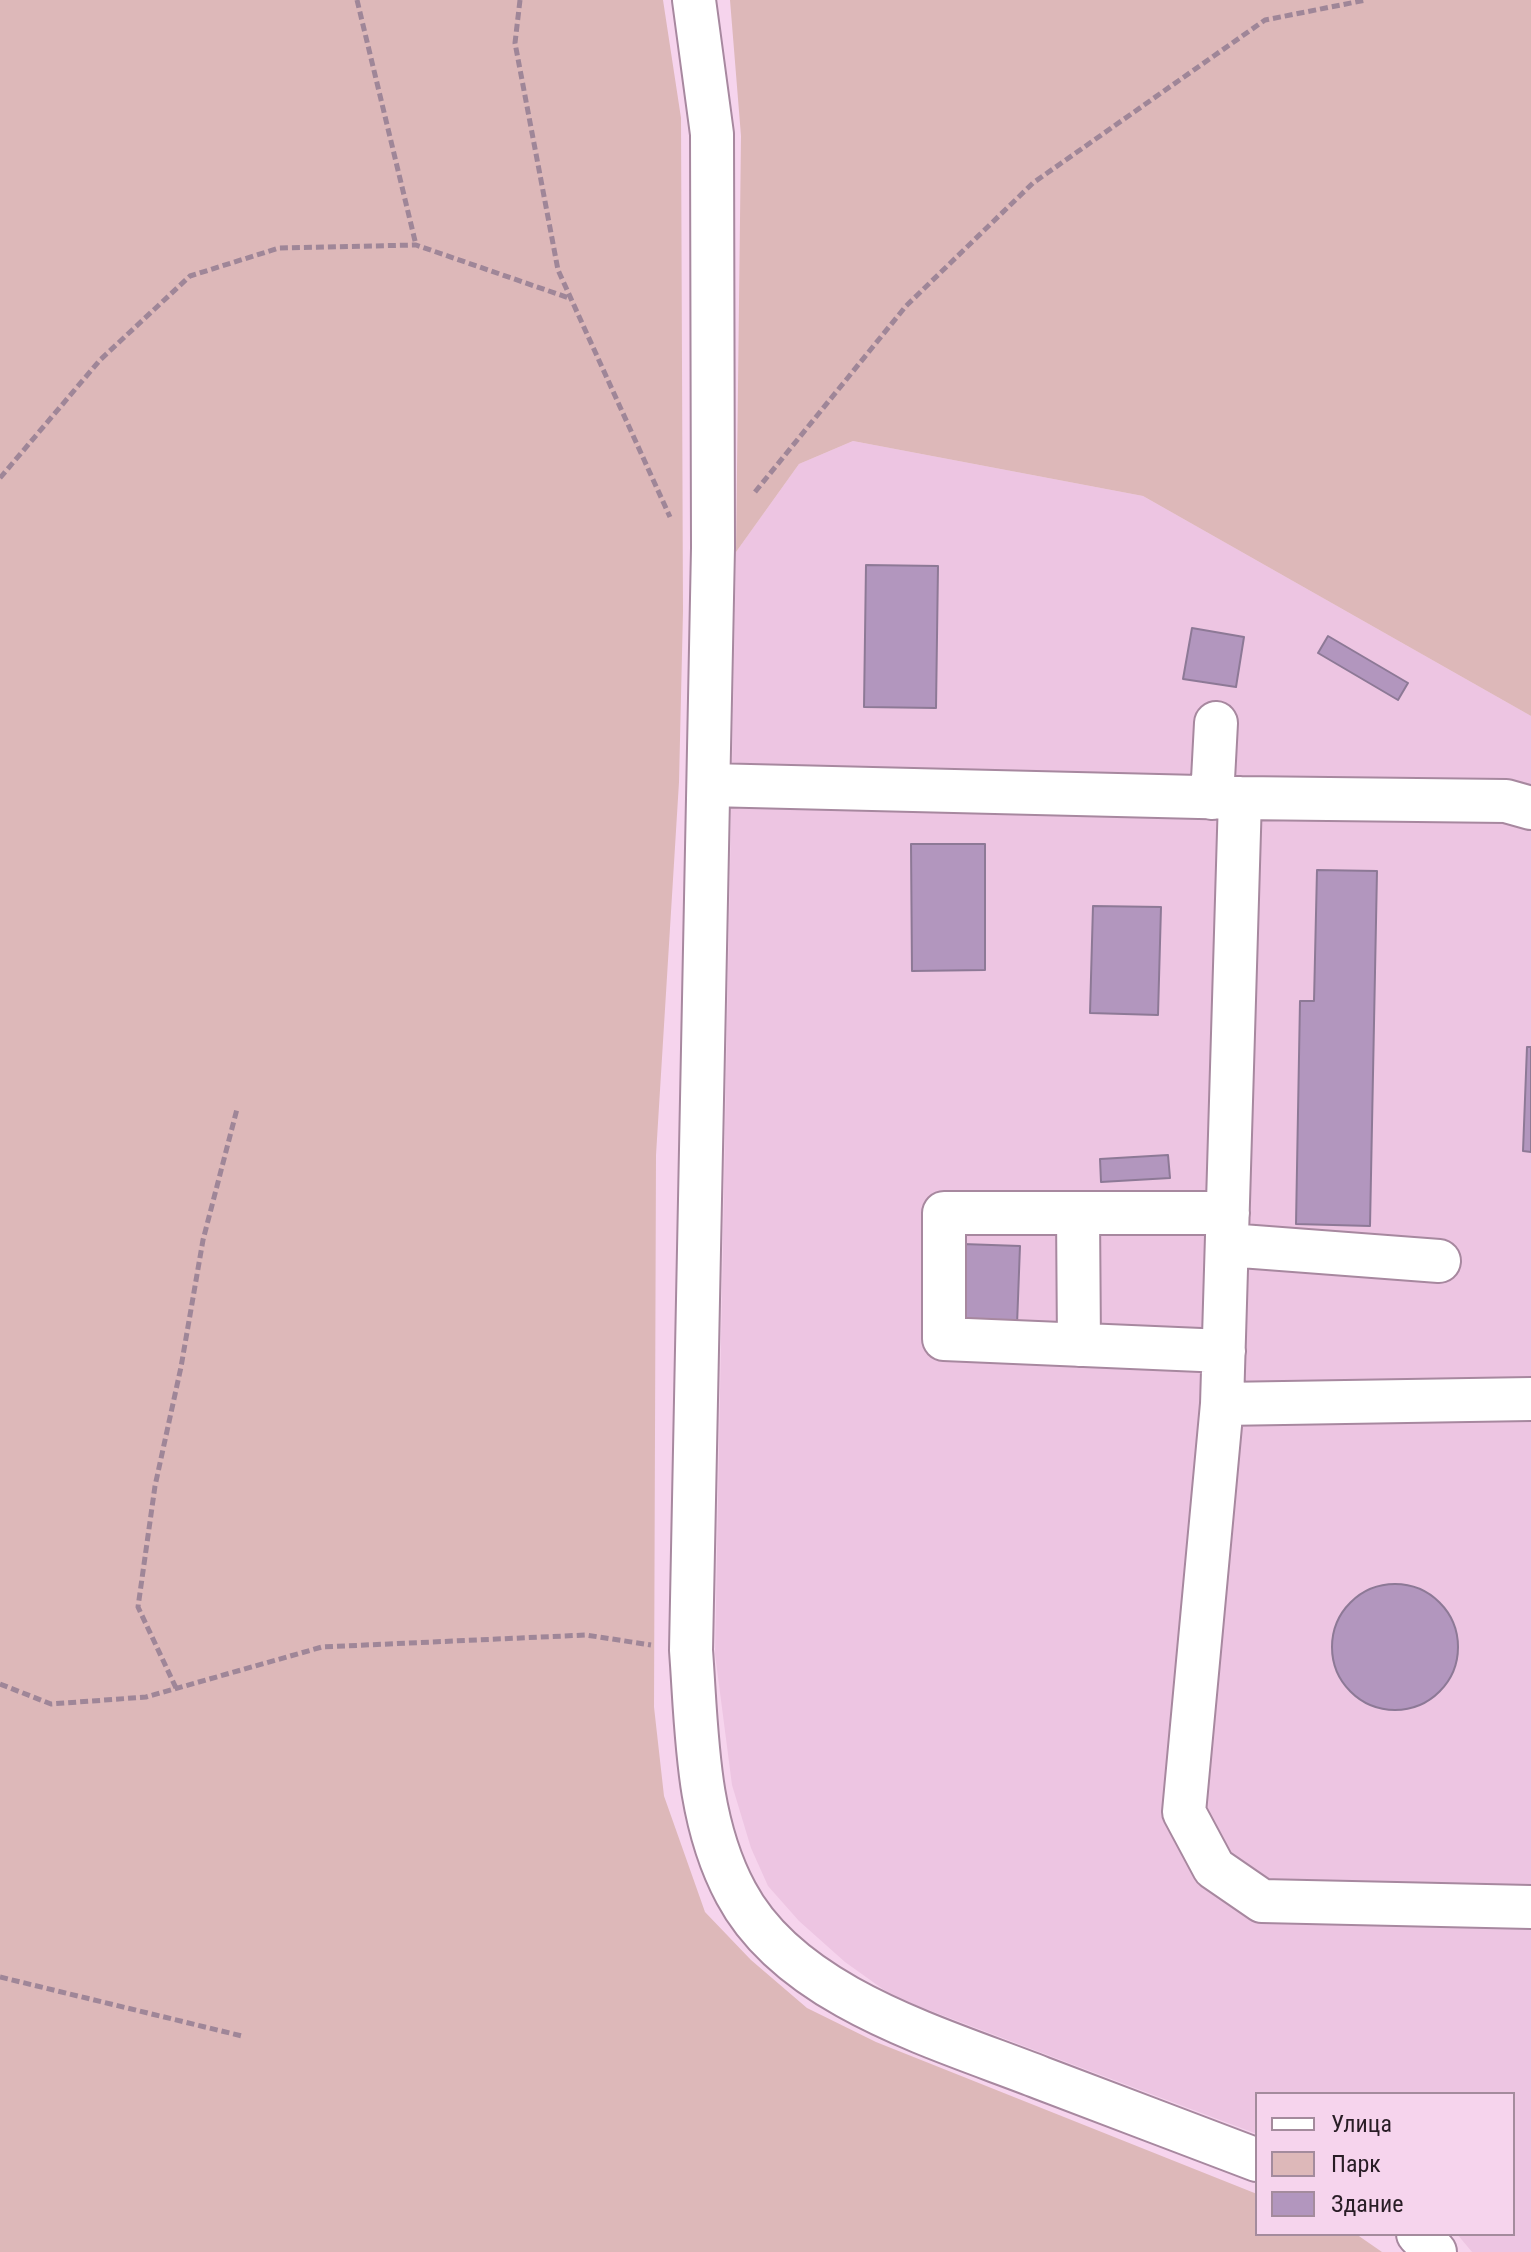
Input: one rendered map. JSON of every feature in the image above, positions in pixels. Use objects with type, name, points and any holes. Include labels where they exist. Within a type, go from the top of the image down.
[{"type":"street","points":[[694,0],[712,134],[713,548],[691,1650],[700,1779],[716,1846],[736,1894],[773,1941],[820,1981],[882,2017],[1255,2159]]},
{"type":"street","points":[[1216,723],[1226,798],[1228,1229],[1222,1404],[1184,1812],[1214,1868],[1262,1901],[1531,1907]]},
{"type":"street","points":[[709,785],[1226,798],[1506,801],[1531,808]]},
{"type":"street","points":[[1224,1351],[944,1339],[944,1213],[1078,1213],[1228,1229],[1439,1261]]},
{"type":"street","points":[[1078,1213],[1079,1345]]},
{"type":"street","points":[[1222,1404],[1531,1399]]},
{"type":"street","points":[[1420,2236],[1435,2252]]},
{"type":"path","points":[[357,0],[416,245]]},
{"type":"path","points":[[520,0],[515,43],[558,270],[674,527]]},
{"type":"path","points":[[713,548],[803,429],[906,306],[1033,183],[1265,20],[1366,0]]},
{"type":"path","points":[[0,478],[100,360],[190,276],[279,248],[416,245],[572,299]]},
{"type":"path","points":[[176,1688],[138,1607],[155,1486],[181,1367],[203,1240],[237,1109]]},
{"type":"path","points":[[0,1684],[51,1704],[146,1697],[322,1647],[586,1635],[691,1650]]},
{"type":"path","points":[[0,1977],[242,2036]]},
{"type":"shaded area","points":[[853,441],[1143,496],[1531,716],[1531,2252],[1472,2252],[1459,2236],[1515,2236],[1515,2092],[1255,2092],[1255,2133],[894,1997],[845,1962],[799,1921],[768,1886],[751,1848],[732,1785],[715,1654],[736,552],[799,464]]},
{"type":"green space","points":[[0,0],[663,0],[681,118],[683,611],[679,782],[656,1155],[654,1707],[664,1796],[705,1912],[751,1960],[807,2008],[876,2042],[1255,2193],[1255,2236],[1359,2236],[1382,2252],[0,2252]]},
{"type":"green space","points":[[730,0],[1531,0],[1531,716],[1143,496],[853,441],[799,464],[736,552],[741,136]]},
{"type":"building","points":[[866,565],[938,566],[936,708],[864,707]]},
{"type":"building","points":[[1192,628],[1244,637],[1236,687],[1183,679]]},
{"type":"building","points":[[1328,636],[1408,683],[1398,700],[1318,653]]},
{"type":"building","points":[[911,844],[985,844],[985,970],[912,971]]},
{"type":"building","points":[[1317,870],[1377,871],[1370,1226],[1296,1224],[1300,1001],[1314,1001]]},
{"type":"building","points":[[1093,906],[1161,907],[1158,1015],[1090,1013]]},
{"type":"building","points":[[1527,1047],[1531,1047],[1531,1152],[1523,1151]]},
{"type":"building","points":[[1168,1155],[1170,1178],[1101,1182],[1100,1159]]},
{"type":"building","points":[[963,1244],[1020,1246],[1017,1325],[960,1322]]},
{"type":"building","points":[[1395,1584],[1419,1589],[1439,1603],[1453,1623],[1458,1647],[1453,1671],[1439,1691],[1419,1705],[1395,1710],[1371,1705],[1351,1691],[1337,1671],[1332,1647],[1337,1623],[1351,1603],[1371,1589]]}]
